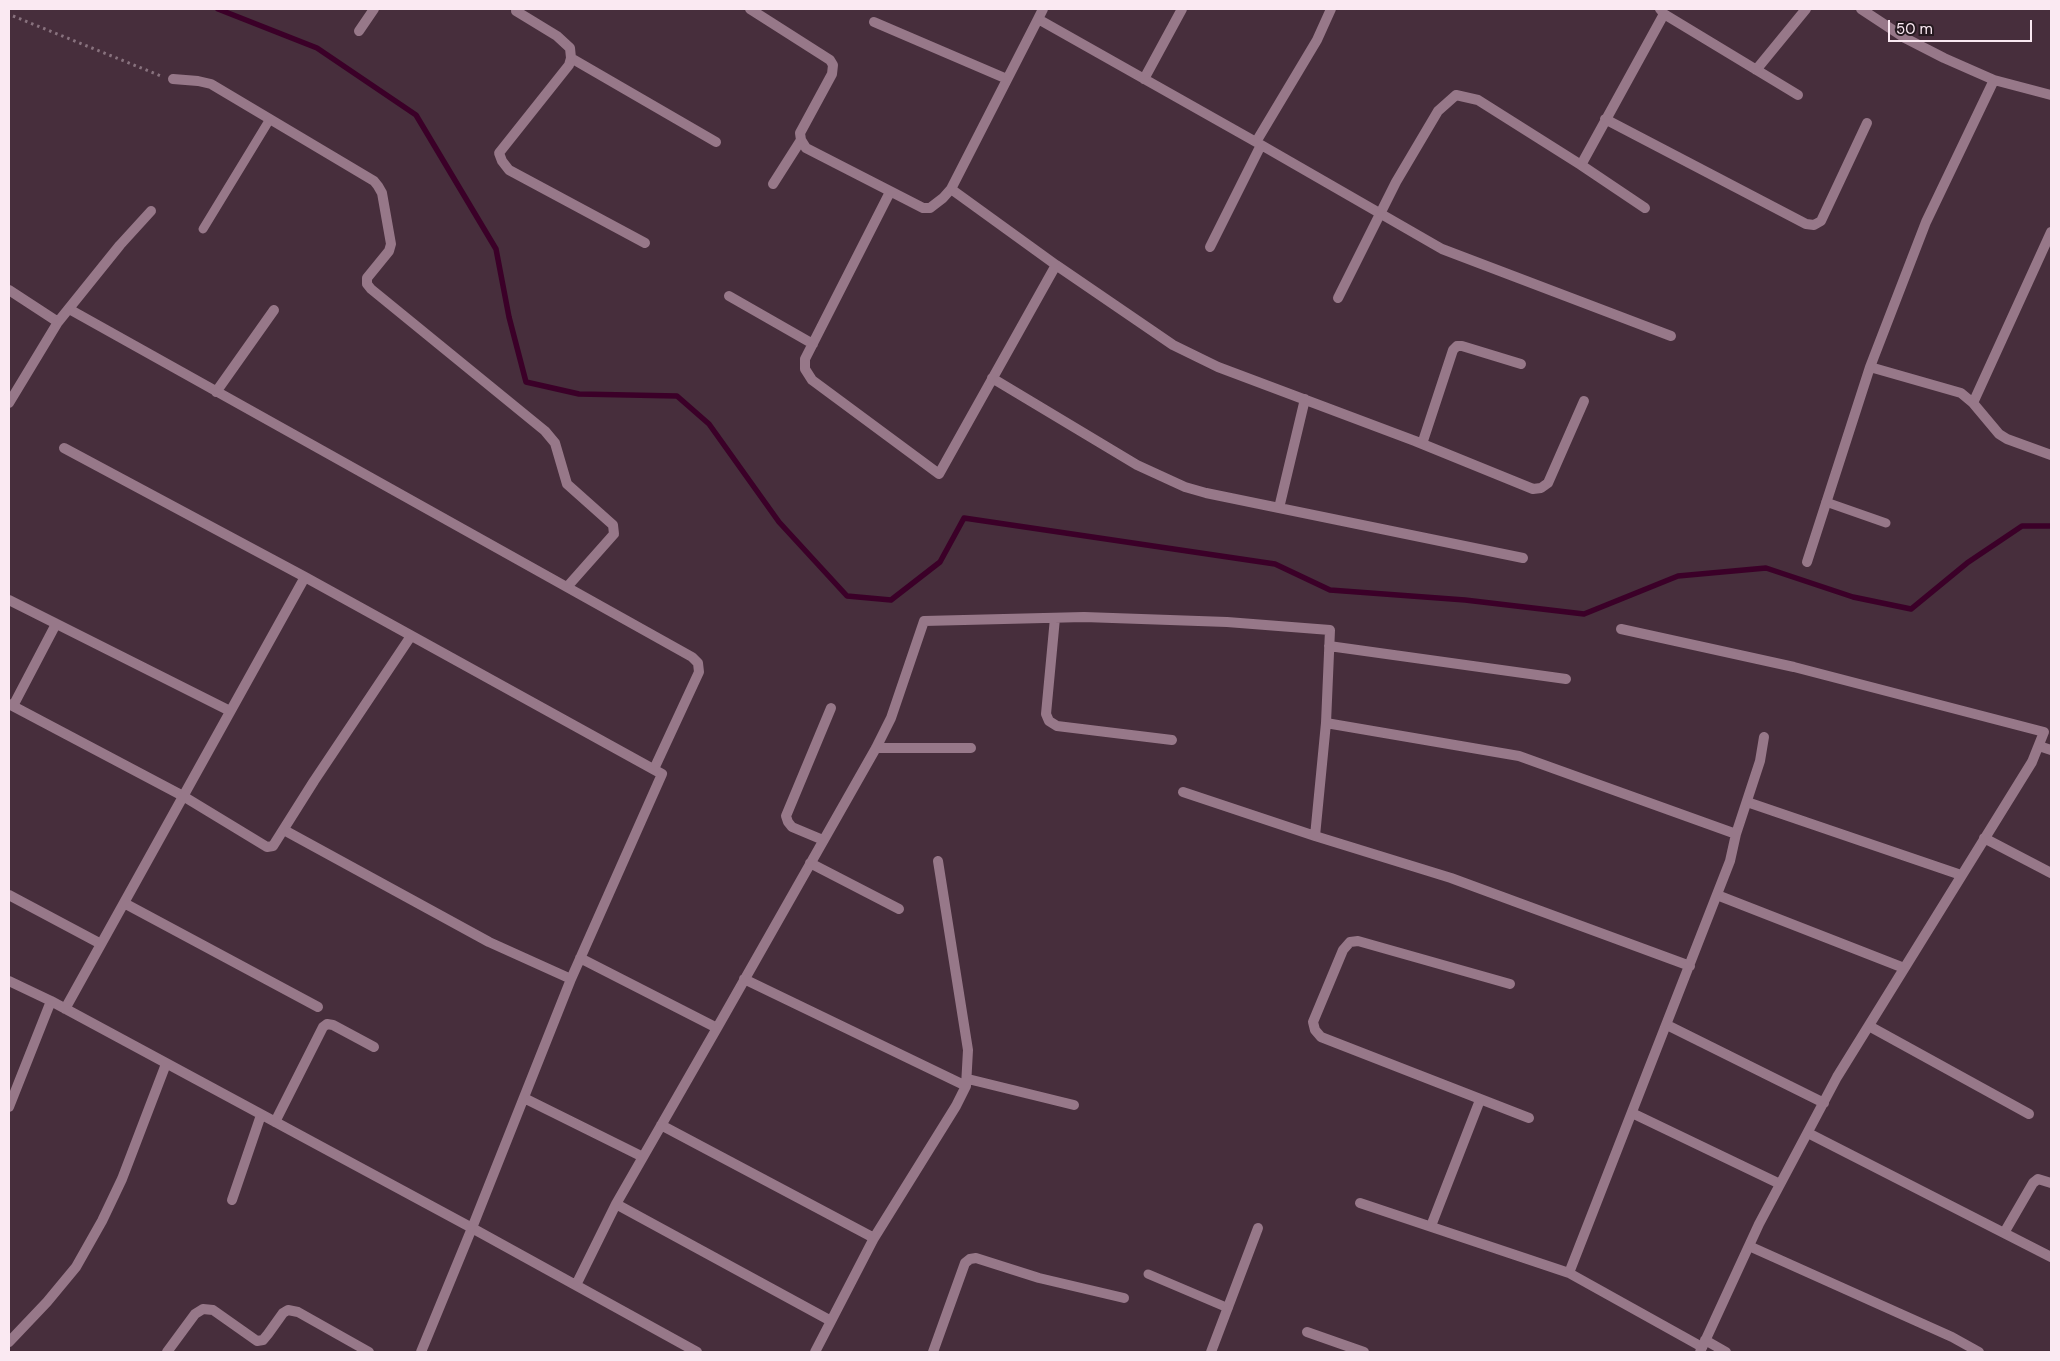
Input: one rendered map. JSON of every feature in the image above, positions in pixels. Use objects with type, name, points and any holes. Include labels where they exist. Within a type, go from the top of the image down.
[{"type":"street","points":[[359,31],[374,9]]},
{"type":"street","points":[[750,9],[830,60],[833,65],[832,74],[800,133],[801,140],[806,148],[923,208],[930,208],[951,189],[1043,9]]},
{"type":"street","points":[[1144,79],[1182,9]]},
{"type":"street","points":[[1210,247],[1259,143],[1317,40],[1331,9]]},
{"type":"street","points":[[1756,70],[1806,9]]},
{"type":"street","points":[[1861,9],[1905,38],[1944,58],[1994,80],[2051,95]]},
{"type":"street","points":[[515,10],[557,36],[570,48],[571,58],[569,65],[499,153],[502,161],[508,170],[645,243]]},
{"type":"street","points":[[1581,165],[1662,11],[1798,95]]},
{"type":"street","points":[[1038,19],[1259,143],[1442,249],[1671,336]]},
{"type":"street","points":[[874,22],[1007,79]]},
{"type":"street","points":[[571,58],[716,142]]},
{"type":"street","points":[[173,79],[211,84],[374,181],[378,186],[382,193],[391,244],[389,251],[367,278],[371,289],[545,431],[555,443],[564,477],[570,489],[613,525],[615,529],[614,534],[567,587]]},
{"type":"street","points":[[1807,562],[1870,367],[1926,222],[1994,80]]},
{"type":"street","points":[[1338,298],[1396,182],[1438,111],[1456,95],[1478,100],[1645,208]]},
{"type":"street","points":[[1606,119],[1806,224],[1814,225],[1821,221],[1867,123]]},
{"type":"street","points":[[773,184],[801,140]]},
{"type":"street","points":[[951,189],[1056,265],[1173,344],[1218,367],[1422,444],[1533,489],[1542,488],[1548,483],[1584,401]]},
{"type":"street","points":[[890,192],[812,344],[805,359],[805,369],[812,380],[938,474],[1056,265]]},
{"type":"street","points":[[9,403],[58,322],[120,245],[151,211]]},
{"type":"street","points":[[1973,404],[2051,232]]},
{"type":"street","points":[[9,290],[58,322]]},
{"type":"street","points":[[729,296],[812,344]]},
{"type":"street","points":[[69,309],[692,657],[698,663],[699,672],[654,769]]},
{"type":"street","points":[[216,392],[274,310]]},
{"type":"street","points":[[1422,444],[1453,350],[1457,346],[1521,364]]},
{"type":"street","points":[[1870,367],[1961,393],[1999,434],[2007,440],[2051,455]]},
{"type":"street","points":[[992,378],[1138,466],[1163,478],[1206,493],[1523,558]]},
{"type":"street","points":[[1279,508],[1304,399]]},
{"type":"street","points":[[64,448],[304,577],[662,774],[571,979],[421,1352]]},
{"type":"street","points":[[65,1010],[304,577]]},
{"type":"street","points":[[9,600],[230,712]]},
{"type":"street","points":[[1055,618],[1046,714],[1049,721],[1057,726],[1172,740]]},
{"type":"street","points":[[576,1286],[616,1204],[876,748],[891,718],[924,621],[1055,618],[1227,622],[1330,630],[1326,723],[1315,836]]},
{"type":"street","points":[[56,624],[11,705],[183,796],[267,847],[276,844],[314,781],[411,636]]},
{"type":"street","points":[[1621,629],[1794,667],[2044,732],[2032,762],[1868,1026],[1824,1103],[1780,1184],[1702,1347]]},
{"type":"street","points":[[1329,646],[1566,679]]},
{"type":"street","points":[[823,840],[792,827],[786,816],[831,708]]},
{"type":"street","points":[[1326,723],[1519,756],[1736,834]]},
{"type":"street","points":[[1569,1273],[1730,861],[1736,834],[1760,761],[1764,737]]},
{"type":"street","points":[[2039,746],[2051,750]]},
{"type":"street","points":[[876,748],[971,748]]},
{"type":"street","points":[[1183,792],[1315,836],[1451,878],[1690,966]]},
{"type":"street","points":[[1747,802],[1961,874]]},
{"type":"street","points":[[284,830],[488,942],[571,979]]},
{"type":"street","points":[[1984,838],[2051,873]]},
{"type":"street","points":[[815,1352],[874,1238],[956,1106],[967,1083],[968,1050],[938,861]]},
{"type":"street","points":[[810,863],[899,910]]},
{"type":"street","points":[[9,895],[101,944]]},
{"type":"street","points":[[1717,895],[1904,968]]},
{"type":"street","points":[[124,903],[318,1007]]},
{"type":"street","points":[[1510,984],[1358,941],[1350,942],[1343,950],[1313,1022],[1315,1030],[1321,1037],[1529,1118]]},
{"type":"street","points":[[580,958],[717,1028]]},
{"type":"street","points":[[744,979],[967,1083],[1074,1106]]},
{"type":"street","points":[[9,981],[472,1228],[697,1352]]},
{"type":"street","points":[[9,1107],[13,1083],[51,1002]]},
{"type":"street","points":[[275,1122],[323,1027],[327,1024],[333,1025],[374,1047]]},
{"type":"street","points":[[1666,1025],[1824,1103]]},
{"type":"street","points":[[1868,1026],[2029,1114]]},
{"type":"street","points":[[9,1342],[47,1302],[76,1267],[102,1221],[122,1179],[166,1064]]},
{"type":"street","points":[[524,1098],[643,1156]]},
{"type":"street","points":[[1431,1226],[1480,1100]]},
{"type":"street","points":[[1632,1113],[1780,1184]]},
{"type":"street","points":[[232,1200],[261,1115]]},
{"type":"street","points":[[661,1125],[874,1238]]},
{"type":"street","points":[[1808,1133],[2051,1257]]},
{"type":"street","points":[[2004,1233],[2033,1183],[2038,1179],[2051,1183]]},
{"type":"street","points":[[1360,1203],[1569,1273],[1702,1347],[1726,1352]]},
{"type":"street","points":[[616,1204],[831,1321]]},
{"type":"street","points":[[1211,1352],[1258,1228]]},
{"type":"street","points":[[1749,1246],[1952,1337],[1979,1352]]},
{"type":"street","points":[[933,1352],[965,1263],[970,1259],[976,1258],[1039,1278],[1124,1298]]},
{"type":"street","points":[[168,1352],[195,1314],[203,1309],[213,1310],[257,1341],[263,1340],[282,1313],[288,1310],[298,1312],[369,1352]]},
{"type":"street","points":[[1307,1332],[1364,1352]]},
{"type":"lane","points":[[203,229],[270,119]]},
{"type":"lane","points":[[1826,502],[1886,523]]},
{"type":"lane","points":[[1148,1274],[1228,1308]]},
{"type":"path","points":[[13,16],[162,77],[173,79]]},
{"type":"waterway","points":[[218,9],[317,48],[416,115],[496,249],[509,317],[526,382],[579,394],[677,396],[709,424],[779,522],[847,596],[891,600],[940,562],[964,518],[1275,564],[1330,590],[1465,600],[1584,614],[1678,576],[1766,568],[1853,597],[1911,609],[1967,563],[2022,526],[2051,526]]}]
